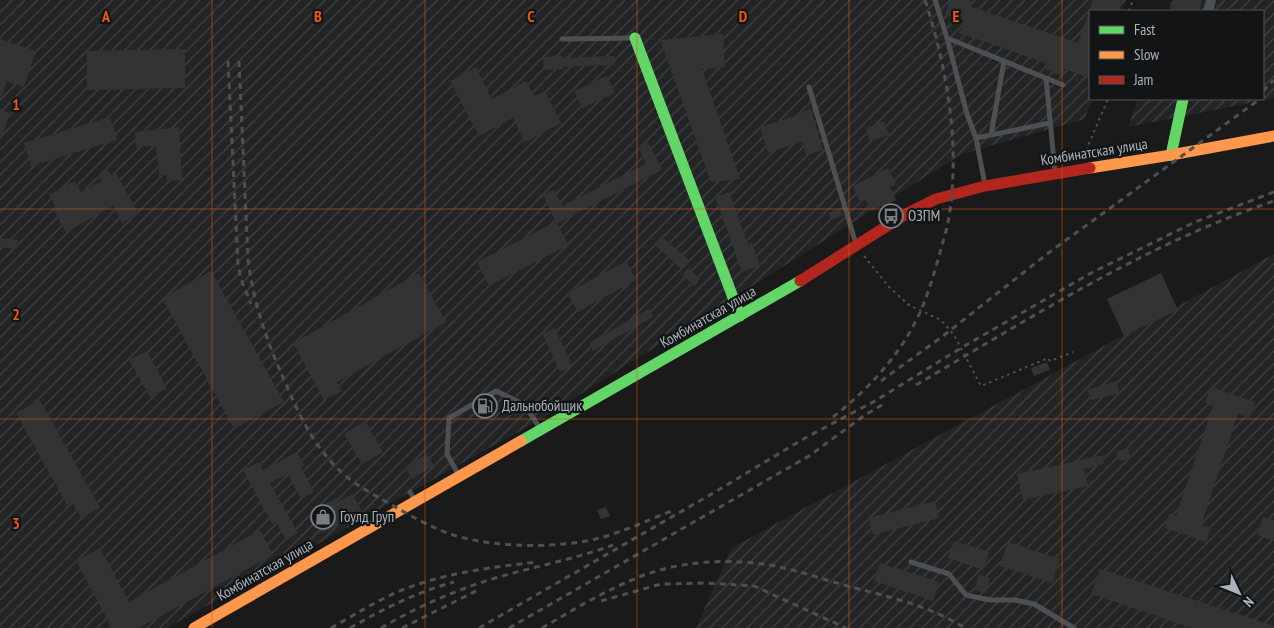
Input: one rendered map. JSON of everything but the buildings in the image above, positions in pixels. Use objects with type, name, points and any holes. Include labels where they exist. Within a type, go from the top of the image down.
[{"type":"main road","points":[[635,38],[740,316]]},
{"type":"main road","points":[[1171,155],[1182,100]]},
{"type":"main road","name":"Комбинатская улица","points":[[194,628],[413,496],[459,476],[541,430],[740,316],[857,247],[921,206],[936,199],[985,186],[1274,136]]},
{"type":"lane","points":[[935,0],[967,114],[976,138],[985,186]]},
{"type":"lane","points":[[562,39],[635,38]]},
{"type":"lane","points":[[947,38],[1064,85]]},
{"type":"lane","points":[[991,135],[1004,61]]},
{"type":"lane","points":[[1046,78],[1056,173]]},
{"type":"lane","points":[[810,87],[857,247]]},
{"type":"lane","points":[[976,138],[1050,123]]},
{"type":"lane","points":[[459,476],[447,454],[449,418],[496,391],[525,405],[541,430]]},
{"type":"lane","points":[[910,562],[949,574],[966,595],[990,600],[1015,600],[1034,604],[1074,628]]},
{"type":"path","points":[[1088,168],[1087,148],[1108,100]]},
{"type":"path","points":[[857,247],[889,287],[910,305],[941,320],[954,335],[981,386],[1048,358],[1050,361],[1073,352]]},
{"type":"shaded area","points":[[0,0],[1126,0],[1122,10],[1089,10],[1089,100],[1092,100],[1085,119],[962,154],[536,422],[167,628],[0,628]]},
{"type":"shaded area","points":[[1172,0],[1274,0],[1274,98],[1264,100],[1264,10],[1168,10]]},
{"type":"shaded area","points":[[1138,100],[1264,100],[1128,127]]},
{"type":"shaded area","points":[[1274,254],[1274,628],[696,628],[731,548]]},
{"type":"railway","points":[[833,417],[884,369],[914,326],[926,298],[948,223],[953,167],[950,110],[940,55],[925,0]]},
{"type":"railway","points":[[228,61],[238,264],[241,279],[251,304]]},
{"type":"railway","points":[[239,61],[248,259],[253,291],[278,367],[295,405],[312,437],[335,466],[365,489],[407,514],[445,532],[477,541],[512,545],[548,545],[581,542],[616,533],[674,510]]},
{"type":"railway","points":[[1264,90],[1274,80]]},
{"type":"railway","points":[[881,381],[943,336],[1047,254],[1259,100]]},
{"type":"railway","points":[[479,628],[805,438],[875,401],[961,348],[1091,273],[1195,222],[1274,192]]},
{"type":"railway","points":[[916,385],[1046,308],[1135,260],[1227,218],[1274,201]]},
{"type":"railway","points":[[509,628],[809,456],[865,415],[882,405]]},
{"type":"railway","points":[[381,628],[447,595],[504,575],[583,555],[613,545]]},
{"type":"railway","points":[[331,628],[384,598],[418,584],[469,572],[537,562]]},
{"type":"railway","points":[[542,628],[598,596],[648,574],[683,565],[718,562],[770,565],[801,572],[910,603],[952,620],[965,628]]},
{"type":"railway","points":[[350,628],[400,602],[454,582]]},
{"type":"railway","points":[[601,601],[661,584],[706,583],[754,586],[846,628]]},
{"type":"railway","points":[[402,628],[478,590]]},
{"type":"traffic: fast","points":[[635,38],[740,316]]},
{"type":"traffic: fast","points":[[1171,155],[1183,100]]},
{"type":"traffic: fast","points":[[521,441],[800,281]]},
{"type":"traffic: slow","points":[[1090,168],[1274,136]]},
{"type":"traffic: slow","points":[[194,628],[521,441]]},
{"type":"traffic: jam","points":[[800,281],[906,214],[936,199],[985,186],[1090,168]]},
{"type":"place","name":"ОЗПМ","points":[[891,216]]},
{"type":"place","name":"Дальнобойщик","points":[[485,406]]},
{"type":"place","name":"Гоулд Груп","points":[[323,517]]}]
